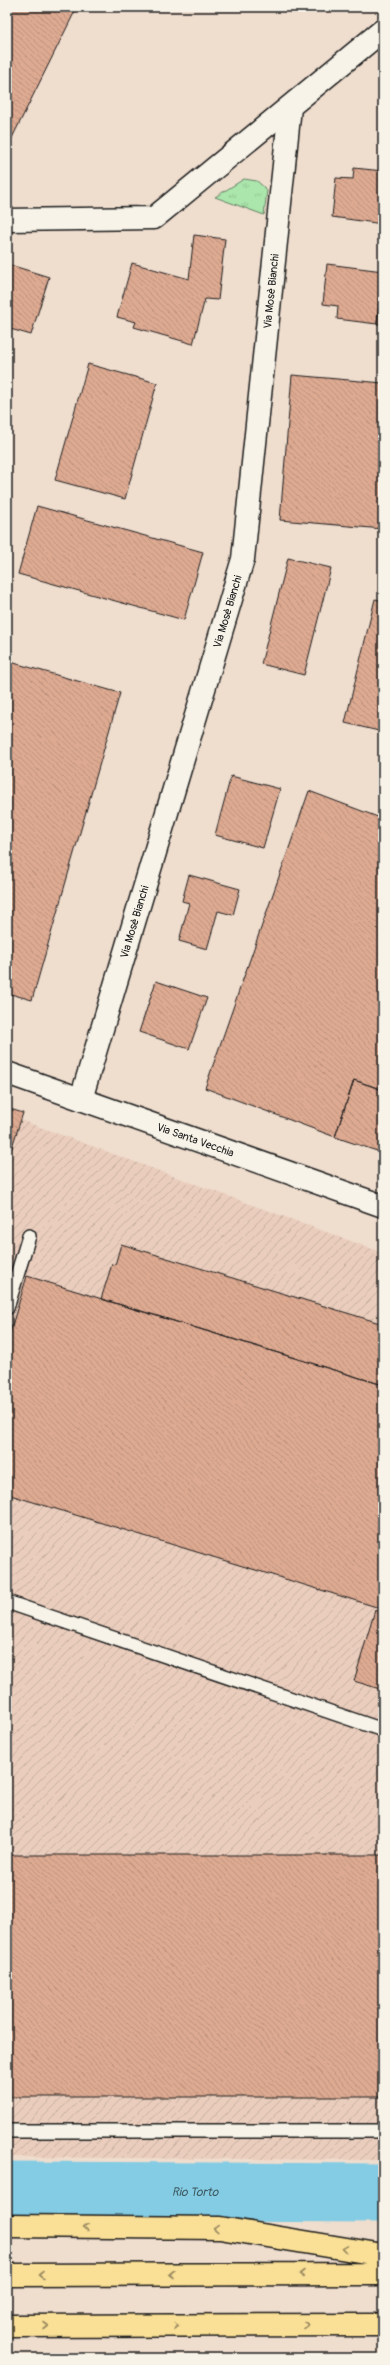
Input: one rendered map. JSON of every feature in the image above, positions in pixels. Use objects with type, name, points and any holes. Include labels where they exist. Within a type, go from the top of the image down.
[{"type":"main road","points":[[7,2226],[220,2228],[383,2255]]},
{"type":"main road","points":[[7,2275],[383,2274]]},
{"type":"main road","points":[[7,2326],[383,2325]]},
{"type":"street","points":[[7,220],[154,218],[383,30]]},
{"type":"street","name":"Via Mosè Bianchi","points":[[81,1099],[243,558],[290,107]]},
{"type":"street","name":"Via Santa Vecchia","points":[[7,1073],[383,1206]]},
{"type":"lane","points":[[7,1308],[29,1236]]},
{"type":"lane","points":[[7,1602],[383,1730]]},
{"type":"lane","points":[[7,2131],[383,2130]]},
{"type":"shaded area","points":[[7,1115],[383,1253],[383,2160],[7,2157]]},
{"type":"green space","points":[[244,179],[257,181],[267,190],[264,215],[215,197]]},
{"type":"building","points":[[7,7],[77,7],[7,148]]},
{"type":"building","points":[[354,168],[383,171],[383,224],[332,217],[336,178],[353,179]]},
{"type":"building","points":[[194,235],[225,239],[218,300],[205,299],[193,344],[134,327],[136,322],[117,317],[132,263],[189,279]]},
{"type":"building","points":[[383,250],[383,324],[377,324]]},
{"type":"building","points":[[7,264],[49,277],[31,335],[7,328]]},
{"type":"building","points":[[327,264],[383,271],[377,324],[337,319],[338,306],[323,304]]},
{"type":"building","points":[[88,364],[157,383],[125,499],[55,480]]},
{"type":"building","points":[[292,375],[383,383],[383,529],[280,520]]},
{"type":"building","points":[[37,506],[203,552],[184,620],[18,574]]},
{"type":"building","points":[[288,558],[331,568],[304,675],[261,664]]},
{"type":"building","points":[[375,599],[383,601],[383,732],[345,723]]},
{"type":"building","points":[[7,661],[120,693],[32,1000],[7,993]]},
{"type":"building","points":[[231,776],[280,789],[263,848],[215,835]]},
{"type":"building","points":[[309,791],[383,819],[383,1090],[354,1080],[335,1137],[205,1088]]},
{"type":"building","points":[[189,875],[240,889],[233,915],[218,911],[207,949],[179,941],[189,903],[182,901]]},
{"type":"building","points":[[156,981],[207,998],[189,1049],[139,1032]]},
{"type":"building","points":[[354,1080],[383,1090],[383,1153],[335,1137]]},
{"type":"building","points":[[7,1108],[23,1113],[11,1150],[7,1149]]},
{"type":"building","points":[[121,1244],[383,1324],[383,1385],[101,1299],[112,1264],[115,1265]]},
{"type":"building","points":[[27,1276],[383,1385],[383,1609],[7,1494],[7,1342]]},
{"type":"building","points":[[375,1610],[383,1613],[383,1690],[354,1681]]},
{"type":"building","points":[[7,1855],[383,1855],[383,2097],[7,2097]]},
{"type":"waterway","name":"Rio Torto","points":[[7,2191],[383,2193]]}]
